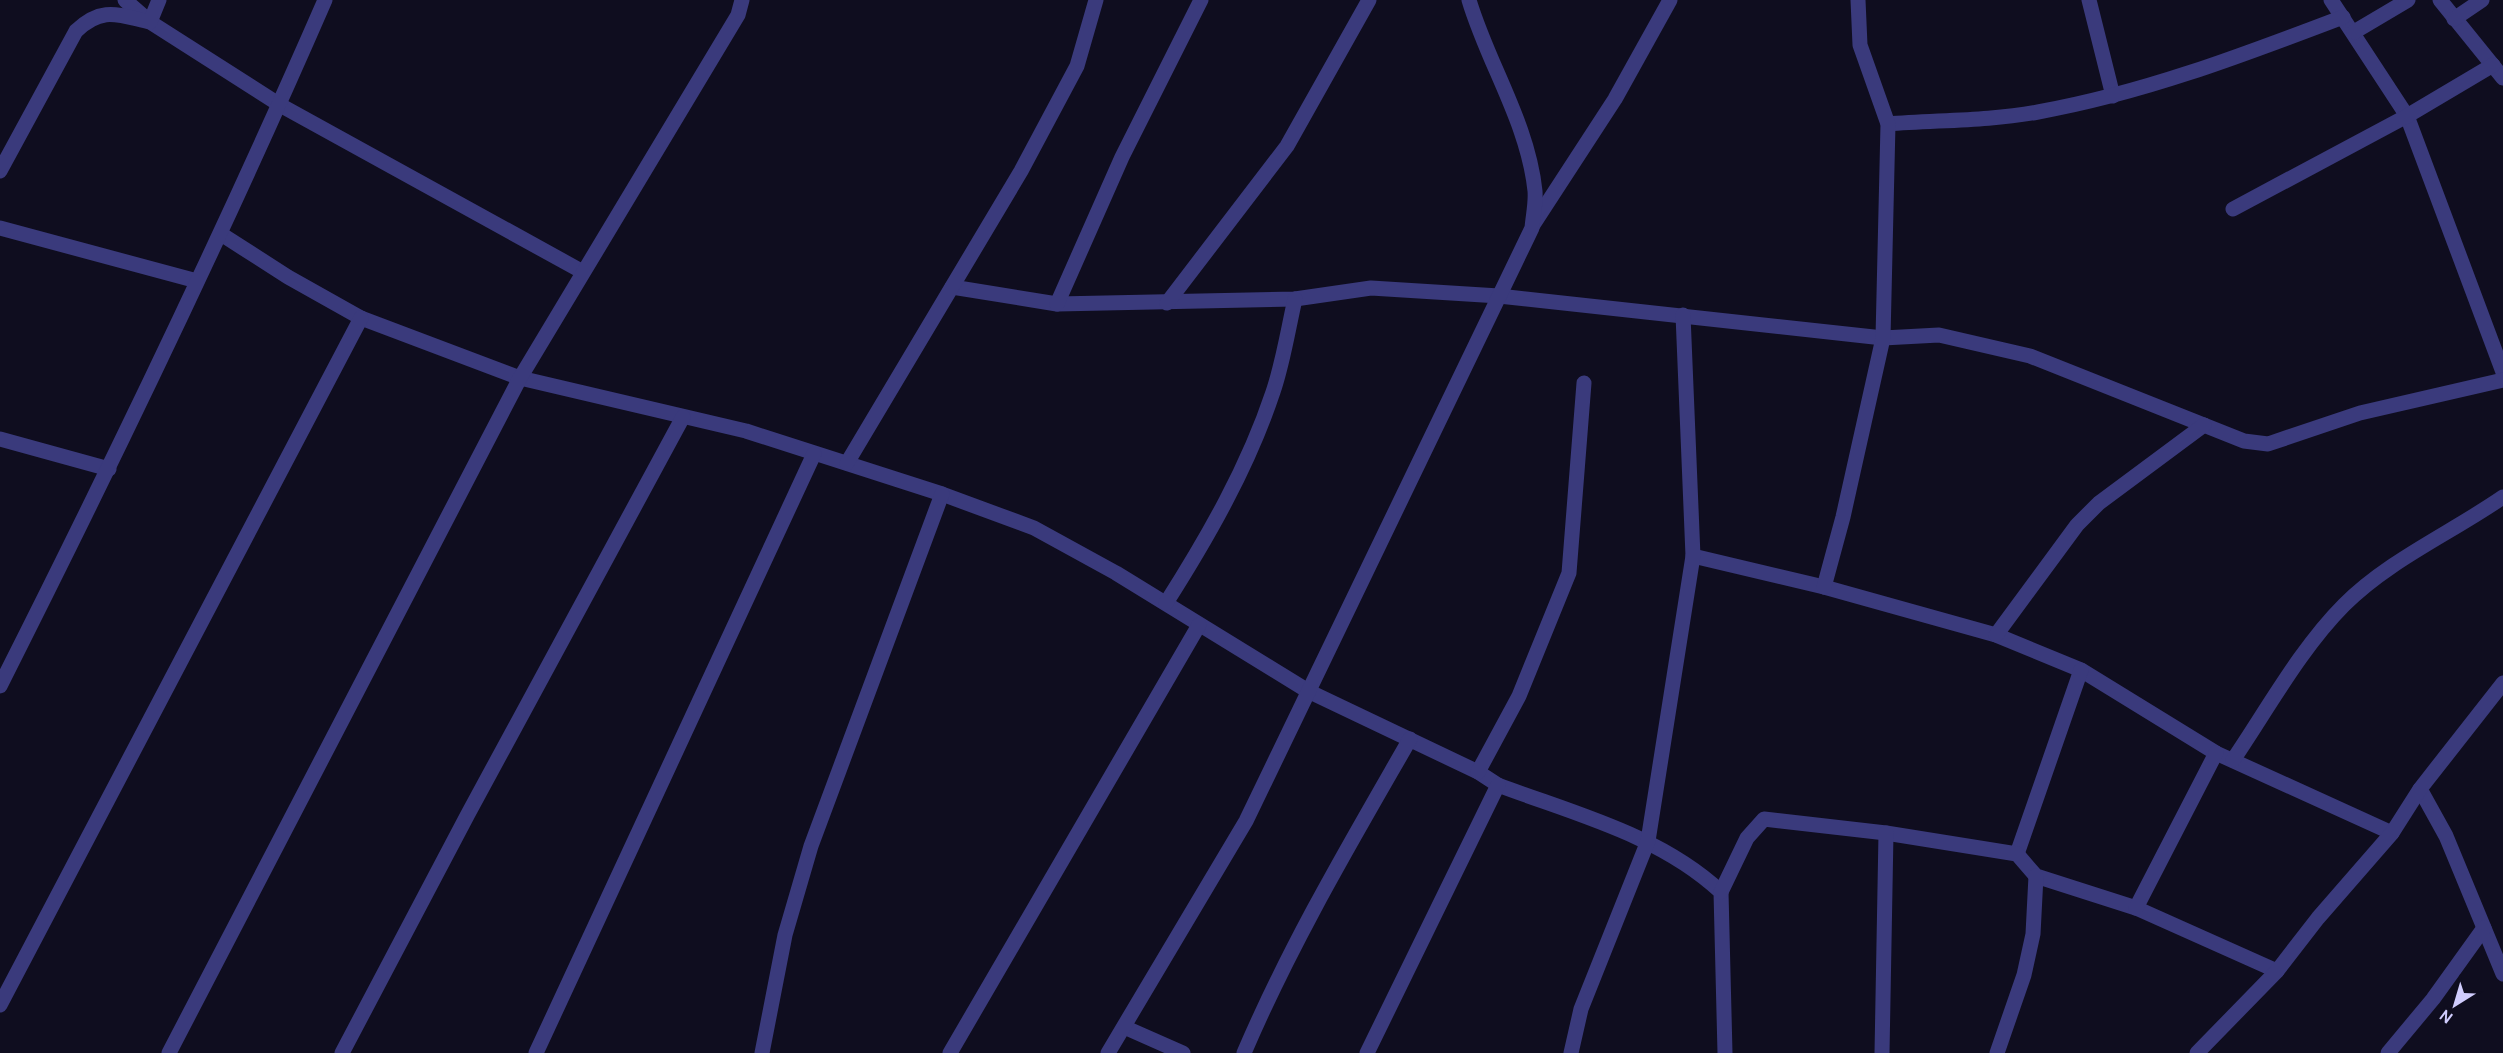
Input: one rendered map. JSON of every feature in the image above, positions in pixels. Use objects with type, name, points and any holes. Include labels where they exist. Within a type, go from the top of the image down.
[{"type":"street","points":[[125,0],[150,22],[280,105],[583,272]]},
{"type":"street","points":[[150,22],[159,0]]},
{"type":"street","points":[[0,686],[109,469],[221,234],[325,0]]},
{"type":"street","points":[[169,1053],[520,378],[738,15],[742,0]]},
{"type":"street","points":[[847,463],[1021,171],[1077,66],[1096,0]]},
{"type":"street","points":[[1057,304],[1122,157],[1201,0]]},
{"type":"street","points":[[1167,303],[1287,146],[1369,0]]},
{"type":"street","points":[[1469,0],[1476,23],[1512,106],[1531,165],[1535,194],[1532,228]]},
{"type":"street","points":[[1108,1053],[1246,821],[1532,228],[1615,99],[1670,0]]},
{"type":"street","points":[[1824,587],[1843,517],[1883,338],[1888,124],[1860,45],[1858,0]]},
{"type":"street","points":[[2089,0],[2113,96]]},
{"type":"street","points":[[2331,0],[2407,116],[2503,372]]},
{"type":"street","points":[[2354,32],[2408,0]]},
{"type":"street","points":[[2440,0],[2503,78]]},
{"type":"street","points":[[2454,19],[2482,0]]},
{"type":"street","points":[[0,171],[76,31],[89,19],[106,13],[150,22]]},
{"type":"street","points":[[1888,124],[2036,112],[2113,96],[2212,67],[2343,18]]},
{"type":"street","points":[[2233,209],[2407,116],[2493,65]]},
{"type":"street","points":[[0,228],[197,281]]},
{"type":"street","points":[[221,234],[288,277],[361,318],[520,378],[746,431],[942,494],[1034,528],[1166,603],[1308,691],[1478,771],[1498,785],[1648,841],[1701,873],[1721,892]]},
{"type":"street","points":[[952,286],[1057,304],[1295,299],[1371,288],[1499,296],[1883,338],[1940,335],[2030,356],[2244,441],[2268,444],[2360,413],[2503,380]]},
{"type":"street","points":[[1166,603],[1198,552],[1231,492],[1274,392],[1295,299]]},
{"type":"street","points":[[1571,1053],[1581,1009],[1648,841],[1694,556],[1683,315]]},
{"type":"street","points":[[0,1005],[361,318]]},
{"type":"street","points":[[1478,771],[1519,696],[1569,573],[1584,383]]},
{"type":"street","points":[[342,1053],[468,814],[683,417]]},
{"type":"street","points":[[1996,635],[2077,525],[2099,503],[2204,425]]},
{"type":"street","points":[[0,439],[109,469]]},
{"type":"street","points":[[536,1053],[814,454]]},
{"type":"street","points":[[762,1053],[785,935],[811,846],[942,494]]},
{"type":"street","points":[[2233,760],[2321,632],[2345,604],[2379,575],[2503,497]]},
{"type":"street","points":[[1694,556],[1824,587],[1996,635],[2081,670],[2216,753],[2392,833]]},
{"type":"street","points":[[950,1053],[1199,625]]},
{"type":"street","points":[[2018,854],[2081,670]]},
{"type":"street","points":[[2197,1053],[2277,971],[2318,918],[2392,833],[2420,789],[2503,683]]},
{"type":"street","points":[[1244,1053],[1269,994],[1321,893],[1410,739]]},
{"type":"street","points":[[2136,908],[2216,753]]},
{"type":"street","points":[[1367,1053],[1498,785]]},
{"type":"street","points":[[2420,789],[2446,836],[2503,974]]},
{"type":"street","points":[[1725,1053],[1721,892],[1747,838],[1764,819],[1886,833],[2018,854],[2036,876],[2136,908],[2277,971]]},
{"type":"street","points":[[1882,1053],[1886,833]]},
{"type":"street","points":[[1997,1053],[2024,975],[2031,944],[2036,876]]},
{"type":"street","points":[[2388,1053],[2433,999],[2484,928]]},
{"type":"street","points":[[1124,1027],[1183,1053]]}]
